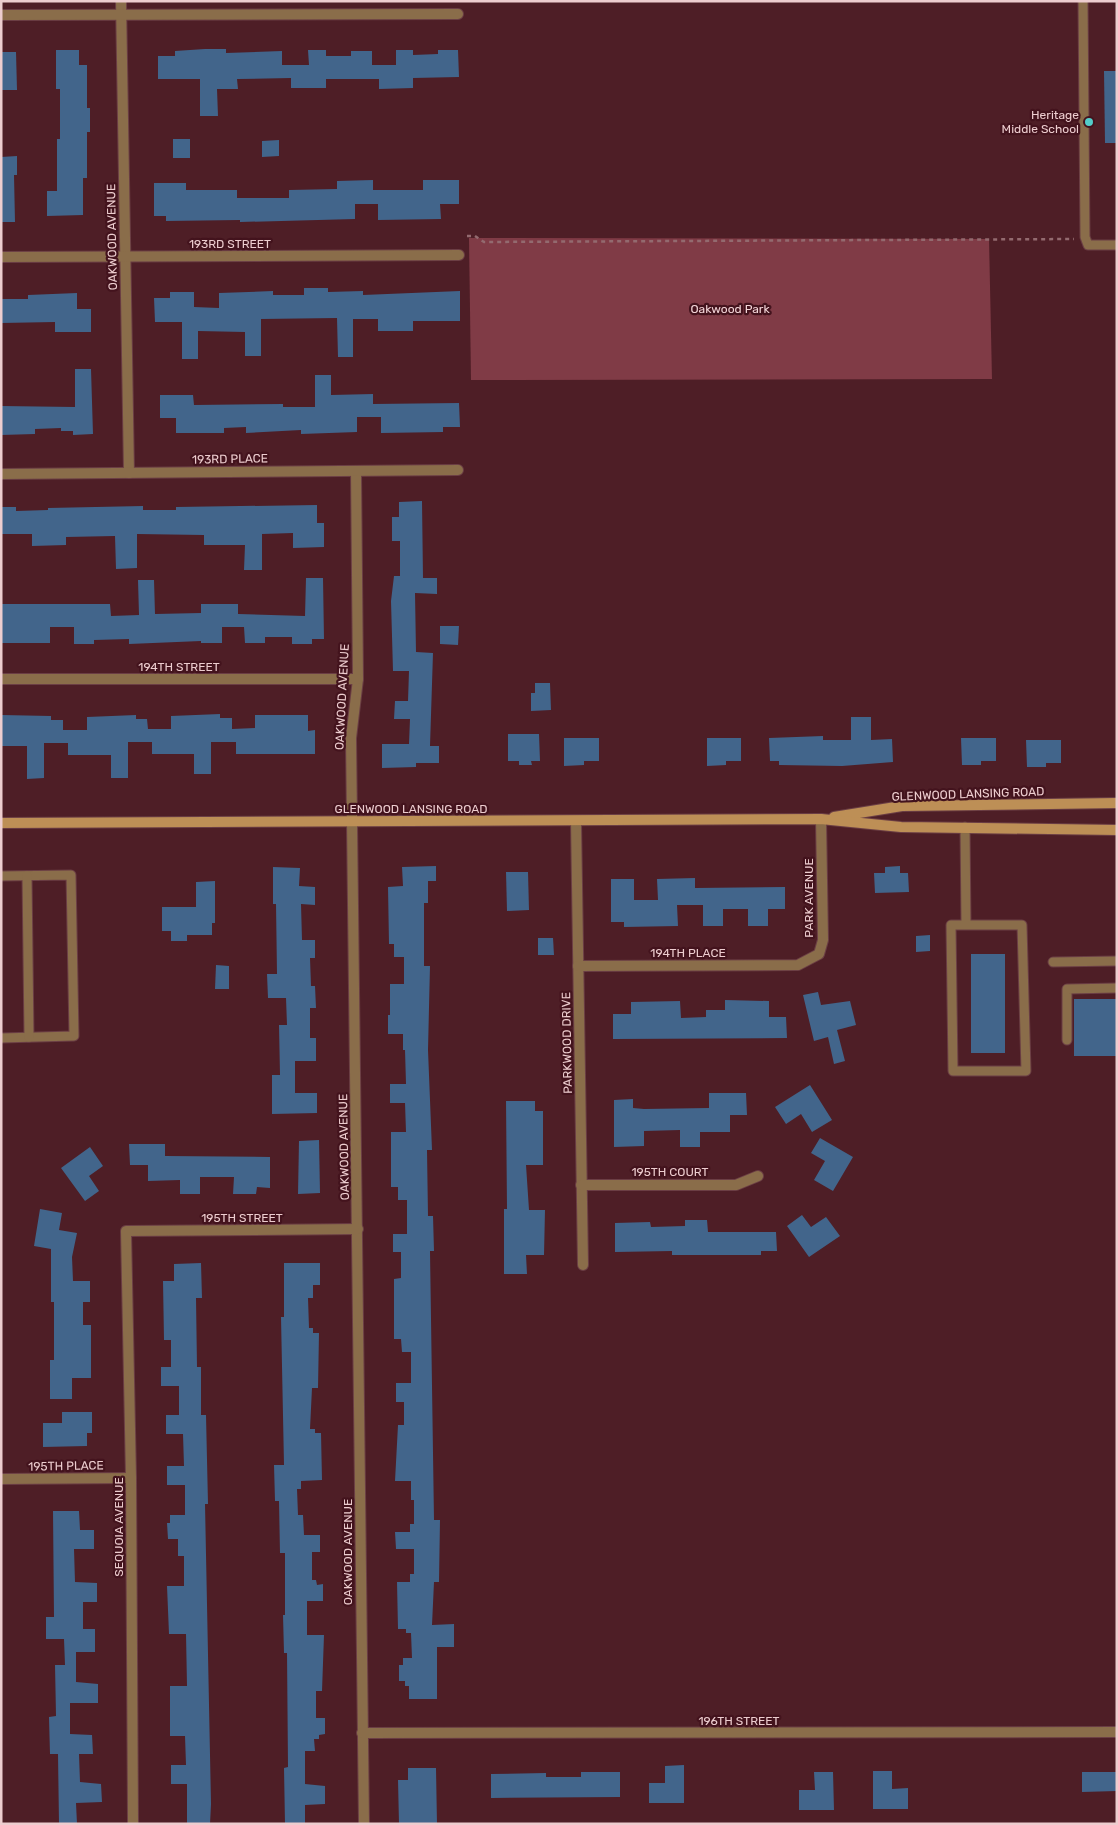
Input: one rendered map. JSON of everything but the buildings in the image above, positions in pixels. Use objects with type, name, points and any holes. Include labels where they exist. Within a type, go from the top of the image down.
[{"type":"main road","name":"GLENWOOD LANSING ROAD","points":[[821,819],[902,806],[1117,803]]},
{"type":"main road","name":"GLENWOOD LANSING ROAD","points":[[1,823],[821,819],[901,827],[1117,830]]},
{"type":"street","name":"OAKWOOD AVENUE","points":[[122,1],[129,472]]},
{"type":"street","points":[[1,15],[458,14]]},
{"type":"street","name":"193RD STREET","points":[[1,257],[459,255]]},
{"type":"street","name":"OAKWOOD AVENUE","points":[[356,470],[358,679],[351,738],[364,1824]]},
{"type":"street","name":"193RD PLACE","points":[[1,474],[458,470]]},
{"type":"street","name":"194TH STREET","points":[[1,679],[358,679]]},
{"type":"street","name":"PARK AVENUE","points":[[798,965],[818,954],[823,940],[821,819]]},
{"type":"street","name":"PARKWOOD DRIVE","points":[[576,820],[583,1265]]},
{"type":"street","name":"194TH PLACE","points":[[578,966],[798,965]]},
{"type":"street","name":"195TH COURT","points":[[582,1185],[736,1184],[758,1176]]},
{"type":"street","name":"195TH STREET","points":[[126,1231],[358,1230]]},
{"type":"street","name":"SEQUOIA AVENUE","points":[[126,1231],[131,1478],[133,1824]]},
{"type":"street","name":"195TH PLACE","points":[[1,1480],[131,1478]]},
{"type":"street","name":"196TH STREET","points":[[362,1733],[1117,1732]]},
{"type":"lane","points":[[1083,1],[1085,237],[1088,245],[1117,245]]},
{"type":"lane","points":[[965,827],[966,925]]},
{"type":"lane","points":[[1,876],[71,875],[74,1026],[74,1036],[1,1038]]},
{"type":"lane","points":[[27,876],[29,1037]]},
{"type":"lane","points":[[951,925],[966,925],[1022,925],[1026,1071],[953,1071],[951,925]]},
{"type":"lane","points":[[1053,962],[1117,960]]},
{"type":"lane","points":[[1067,1040],[1067,989],[1117,988]]},
{"type":"path","points":[[467,236],[474,236],[484,242],[1078,239]]},
{"type":"green space","name":"Oakwood Park","points":[[469,238],[989,239],[992,379],[471,380]]},
{"type":"place","name":"Heritage Middle School","points":[[1089,122]]}]
